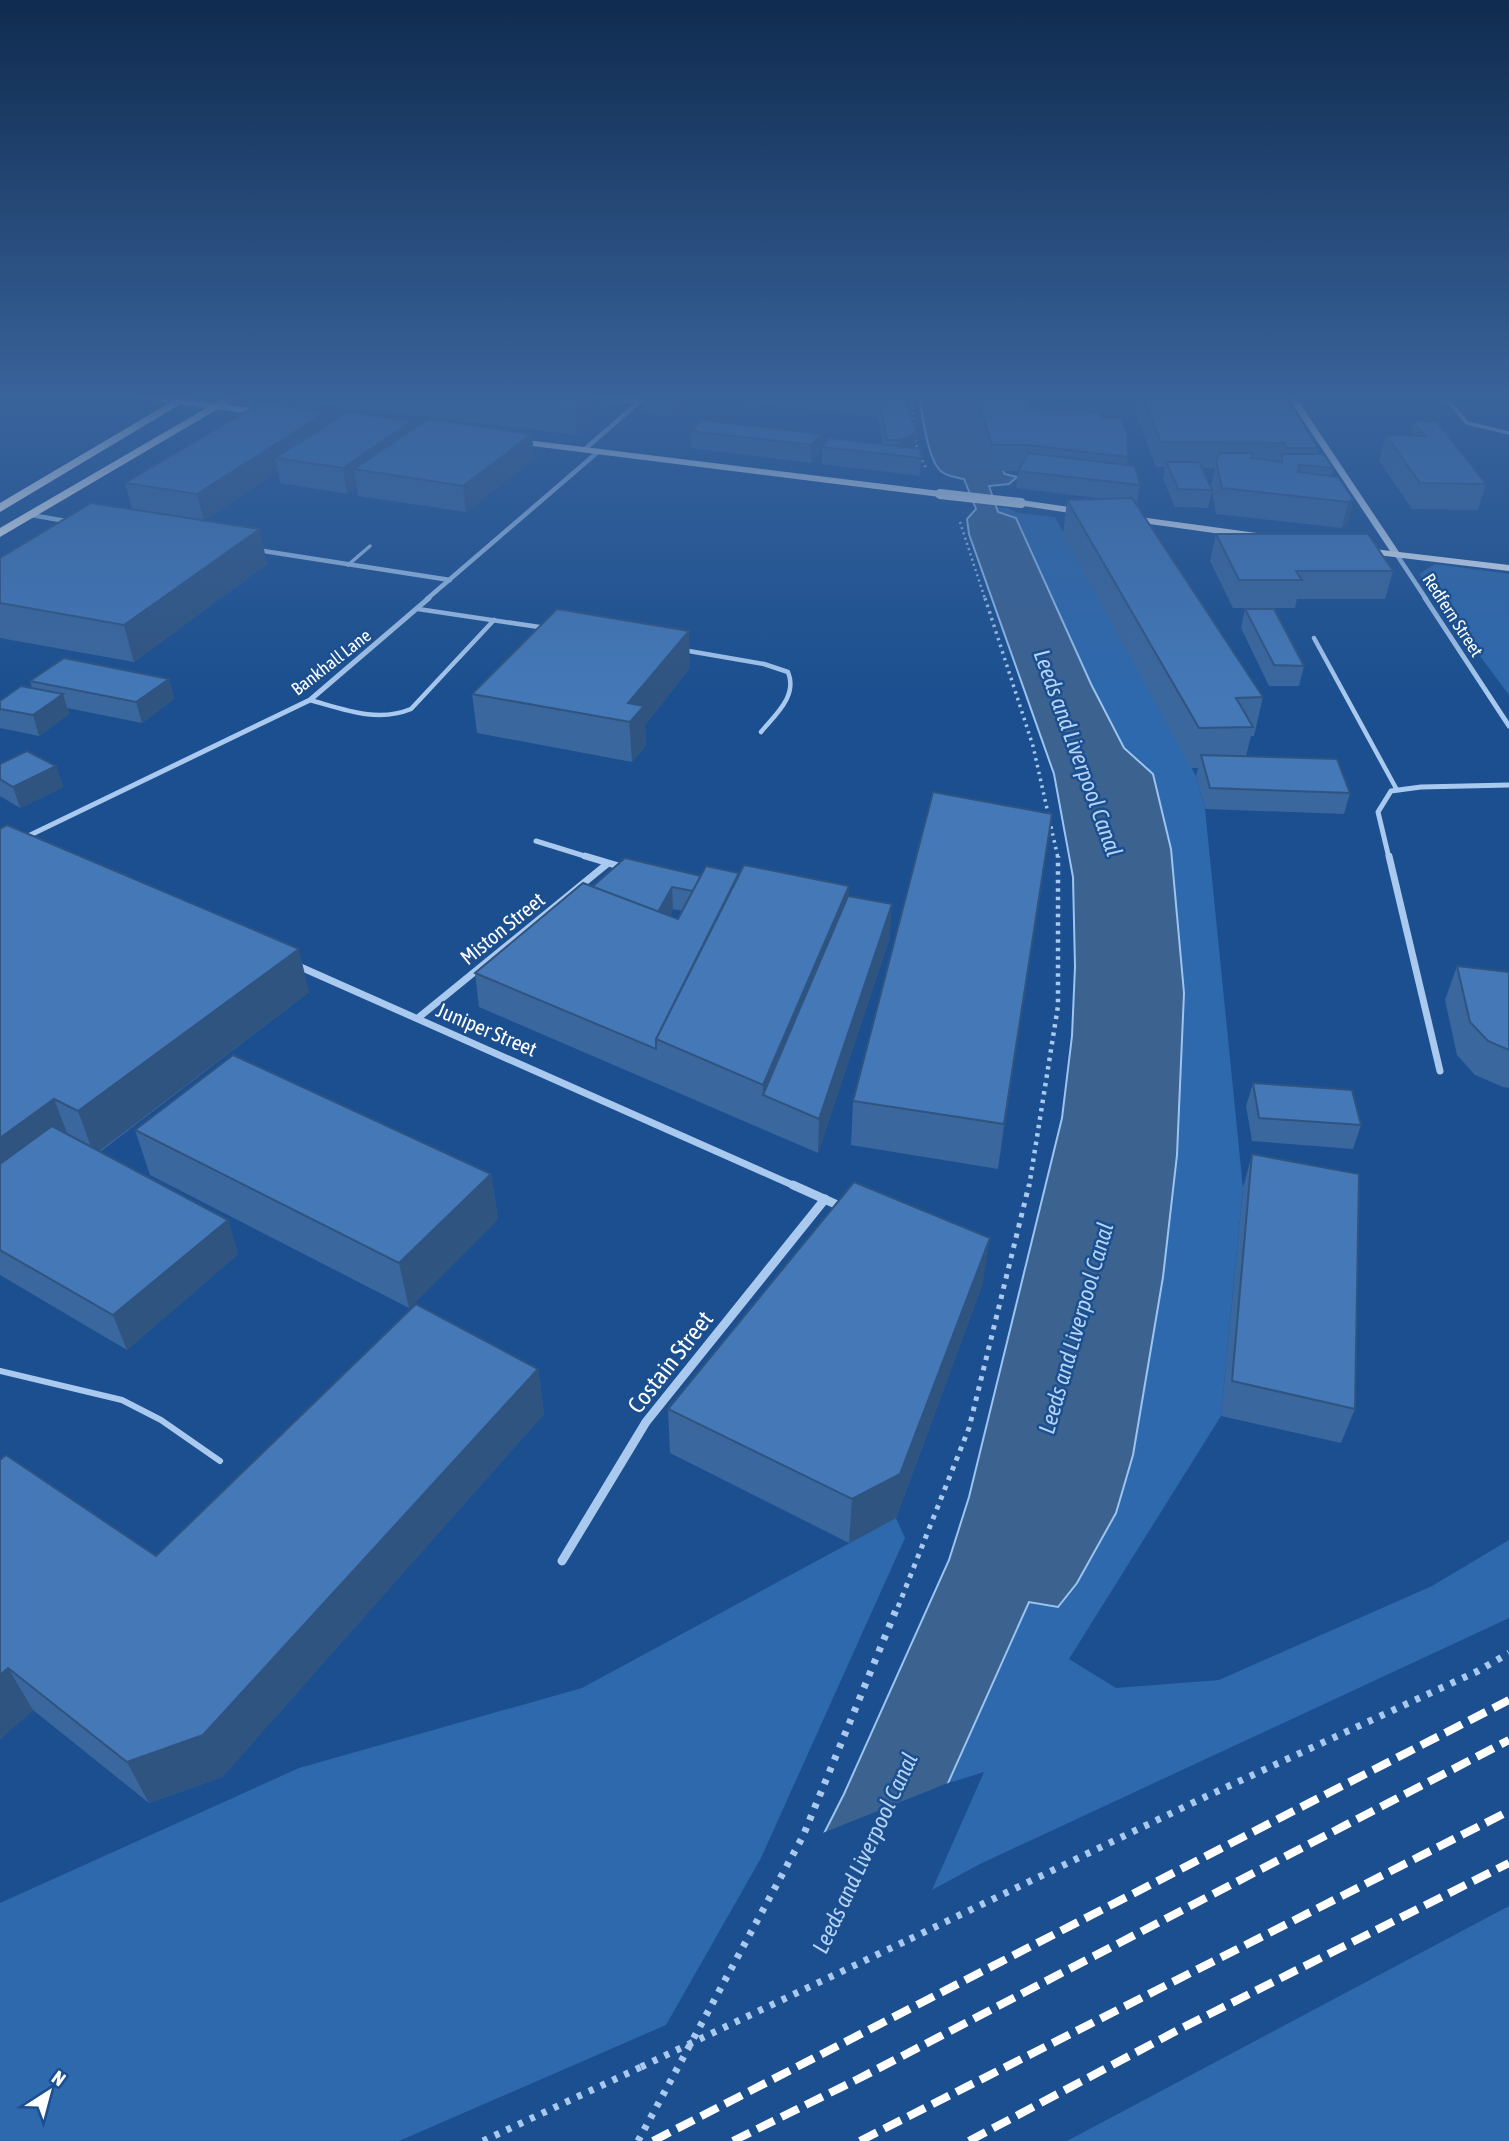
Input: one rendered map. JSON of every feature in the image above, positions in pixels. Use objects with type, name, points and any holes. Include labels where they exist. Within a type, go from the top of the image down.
[{"type":"highway","points":[[0,508],[19,496]]},
{"type":"highway","points":[[0,533],[62,496]]},
{"type":"main road","points":[[957,496],[1101,514]]},
{"type":"main road","points":[[1358,496],[1397,555]]},
{"type":"main road","points":[[1115,516],[1276,538]]},
{"type":"main road","points":[[1343,548],[1509,568]]},
{"type":"street","name":"Bankhall Lane","points":[[27,848],[15,842],[310,700],[547,496]]},
{"type":"street","points":[[31,515],[83,523]]},
{"type":"street","points":[[246,548],[450,580]]},
{"type":"street","name":"Redfern Street","points":[[1397,555],[1509,726]]},
{"type":"street","points":[[1440,1072],[1378,811],[1391,791],[1421,787],[1509,786]]},
{"type":"street","points":[[536,841],[607,864],[634,869]]},
{"type":"street","name":"Miston Street","points":[[418,1018],[607,864]]},
{"type":"street","name":"Juniper Street","points":[[292,963],[849,1210]]},
{"type":"street","name":"Costain Street","points":[[562,1561],[646,1422],[825,1199]]},
{"type":"lane","points":[[348,565],[370,546]]},
{"type":"lane","points":[[418,609],[548,629]]},
{"type":"lane","points":[[310,700],[366,712],[402,714],[411,709],[494,620]]},
{"type":"lane","points":[[1314,638],[1397,790]]},
{"type":"lane","points":[[670,648],[764,664],[788,671],[793,684],[789,696],[761,732]]},
{"type":"lane","points":[[0,1371],[19,1377],[71,1384],[124,1401],[161,1421],[220,1461]]},
{"type":"path","points":[[638,2141],[803,1836],[922,1548],[970,1428],[1034,1167],[1058,1006],[1058,857],[1034,746],[960,522],[963,514]]},
{"type":"path","points":[[483,2141],[1205,1797],[1478,1671],[1509,1653]]},
{"type":"shaded area","points":[[996,507],[1008,508],[1018,513],[1055,517],[1196,776],[1205,809],[1243,1188],[1221,1416],[1069,1659],[1116,1688],[1219,1680],[1432,1586],[1509,1540],[1509,1618],[980,1864],[932,1890],[984,1772],[949,1783],[1029,1601],[1058,1607],[1077,1583],[1117,1513],[1133,1455],[1163,1277],[1177,1155],[1184,993],[1171,849],[1153,774],[1124,748]]},
{"type":"shaded area","points":[[1435,564],[1509,574],[1509,695],[1419,574]]},
{"type":"shaded area","points":[[896,1518],[905,1538],[761,1858],[666,2025],[399,2141],[0,2141],[0,1903],[299,1768],[582,1688]]},
{"type":"shaded area","points":[[1509,1906],[1509,2141],[1067,2141]]},
{"type":"water","name":"Leeds and Liverpool Canal","points":[[971,496],[992,496],[998,512],[1016,518],[1091,684],[1124,748],[1153,774],[1171,849],[1184,993],[1177,1155],[1163,1277],[1133,1455],[1116,1513],[1077,1583],[1058,1607],[1029,1602],[788,2141],[668,2141],[844,1794],[949,1560],[969,1497],[1062,1118],[1072,1036],[1075,967],[1073,877],[1054,774],[969,534],[967,519],[976,509]]},
{"type":"pier","points":[[953,1781],[792,2141],[665,2141],[820,1834]]},
{"type":"building","points":[[1293,496],[1351,496],[1353,499],[1348,502]]},
{"type":"building","points":[[1132,498],[1263,697],[1236,698],[1253,727],[1199,728],[1067,500]]},
{"type":"building","points":[[91,503],[260,529],[124,625],[0,603],[0,558]]},
{"type":"building","points":[[1216,534],[1368,534],[1393,571],[1296,571],[1302,580],[1239,580]]},
{"type":"building","points":[[557,609],[689,631],[628,703],[644,706],[630,722],[472,694]]},
{"type":"building","points":[[1245,609],[1274,609],[1304,666],[1274,665]]},
{"type":"building","points":[[64,658],[169,679],[136,702],[30,681]]},
{"type":"building","points":[[21,686],[63,694],[33,715],[0,709],[0,701]]},
{"type":"building","points":[[27,751],[56,766],[13,787],[0,779],[0,764]]},
{"type":"building","points":[[1201,755],[1337,759],[1350,793],[1210,788]]},
{"type":"building","points":[[933,792],[1052,814],[1004,1124],[853,1101]]},
{"type":"building","points":[[7,825],[299,949],[78,1111],[54,1099],[0,1138],[0,829]]},
{"type":"building","points":[[625,858],[701,876],[693,891],[672,887],[658,912],[592,887]]},
{"type":"building","points":[[744,865],[849,886],[763,1085],[656,1039]]},
{"type":"building","points":[[706,866],[739,873],[656,1039],[656,1049],[475,973],[583,883],[678,919]]},
{"type":"building","points":[[848,896],[892,904],[819,1119],[763,1095]]},
{"type":"building","points":[[1457,966],[1509,972],[1509,1050],[1488,1041],[1470,1022]]},
{"type":"building","points":[[233,1055],[491,1174],[399,1263],[135,1130]]},
{"type":"building","points":[[1253,1083],[1352,1090],[1361,1125],[1259,1118]]},
{"type":"building","points":[[52,1126],[228,1220],[113,1315],[0,1250],[0,1164]]},
{"type":"building","points":[[1252,1154],[1359,1174],[1355,1409],[1232,1381]]},
{"type":"building","points":[[854,1182],[990,1238],[900,1474],[852,1499],[668,1409]]},
{"type":"building","points":[[416,1304],[538,1369],[203,1735],[127,1762],[8,1668],[0,1675],[0,1460],[6,1455],[156,1556]]},
{"type":"railway","points":[[653,2141],[1509,1700]]},
{"type":"railway","points":[[733,2141],[860,2078],[1509,1740]]},
{"type":"railway","points":[[860,2141],[1509,1811]]},
{"type":"railway","points":[[969,2141],[1180,2029],[1509,1863]]}]
